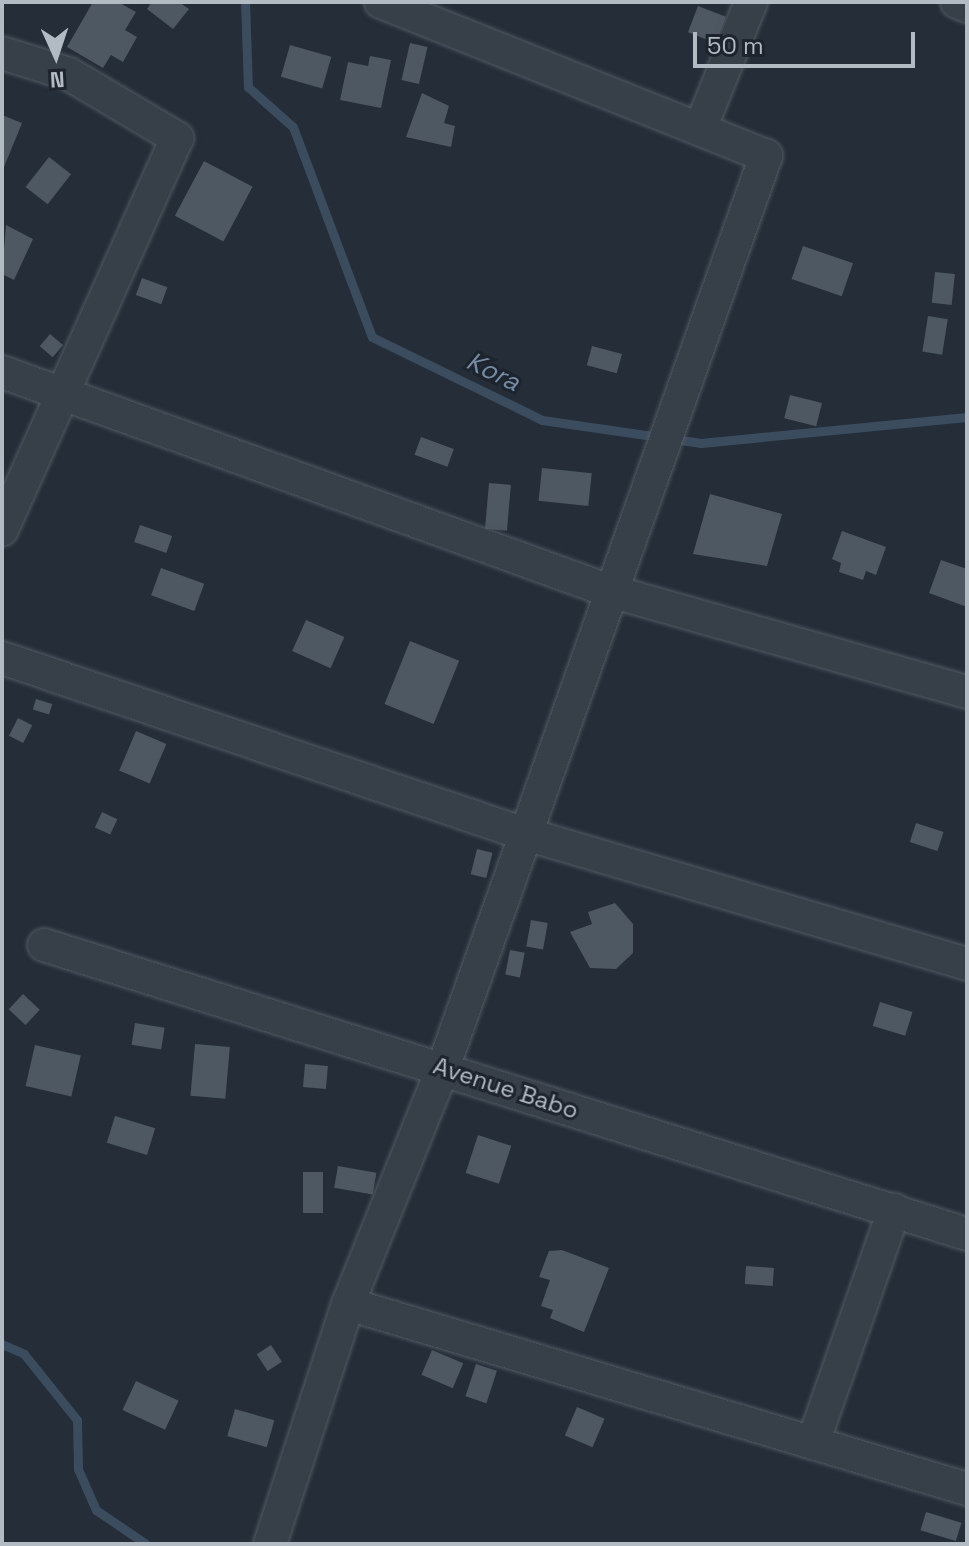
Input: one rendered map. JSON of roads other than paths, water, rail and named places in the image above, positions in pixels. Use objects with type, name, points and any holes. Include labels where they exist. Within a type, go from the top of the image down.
[{"type":"street","points":[[270,1544],[348,1304],[443,1068],[522,833],[766,156],[381,2]]},
{"type":"street","points":[[700,129],[751,2]]},
{"type":"street","points":[[957,2],[967,6]]},
{"type":"street","points":[[2,53],[69,74],[177,138],[60,392],[2,530]]},
{"type":"street","points":[[2,372],[610,591],[967,692]]},
{"type":"street","points":[[2,658],[522,833],[967,964]]},
{"type":"street","name":"Avenue Babo","points":[[44,945],[967,1234]]},
{"type":"street","points":[[813,1443],[894,1210]]},
{"type":"street","points":[[348,1304],[967,1489]]},
{"type":"waterway","name":"Kora","points":[[245,2],[248,87],[293,127],[372,337],[542,420],[701,443],[967,417]]},
{"type":"waterway","points":[[2,1344],[24,1354],[77,1420],[78,1469],[96,1510],[146,1544]]}]
